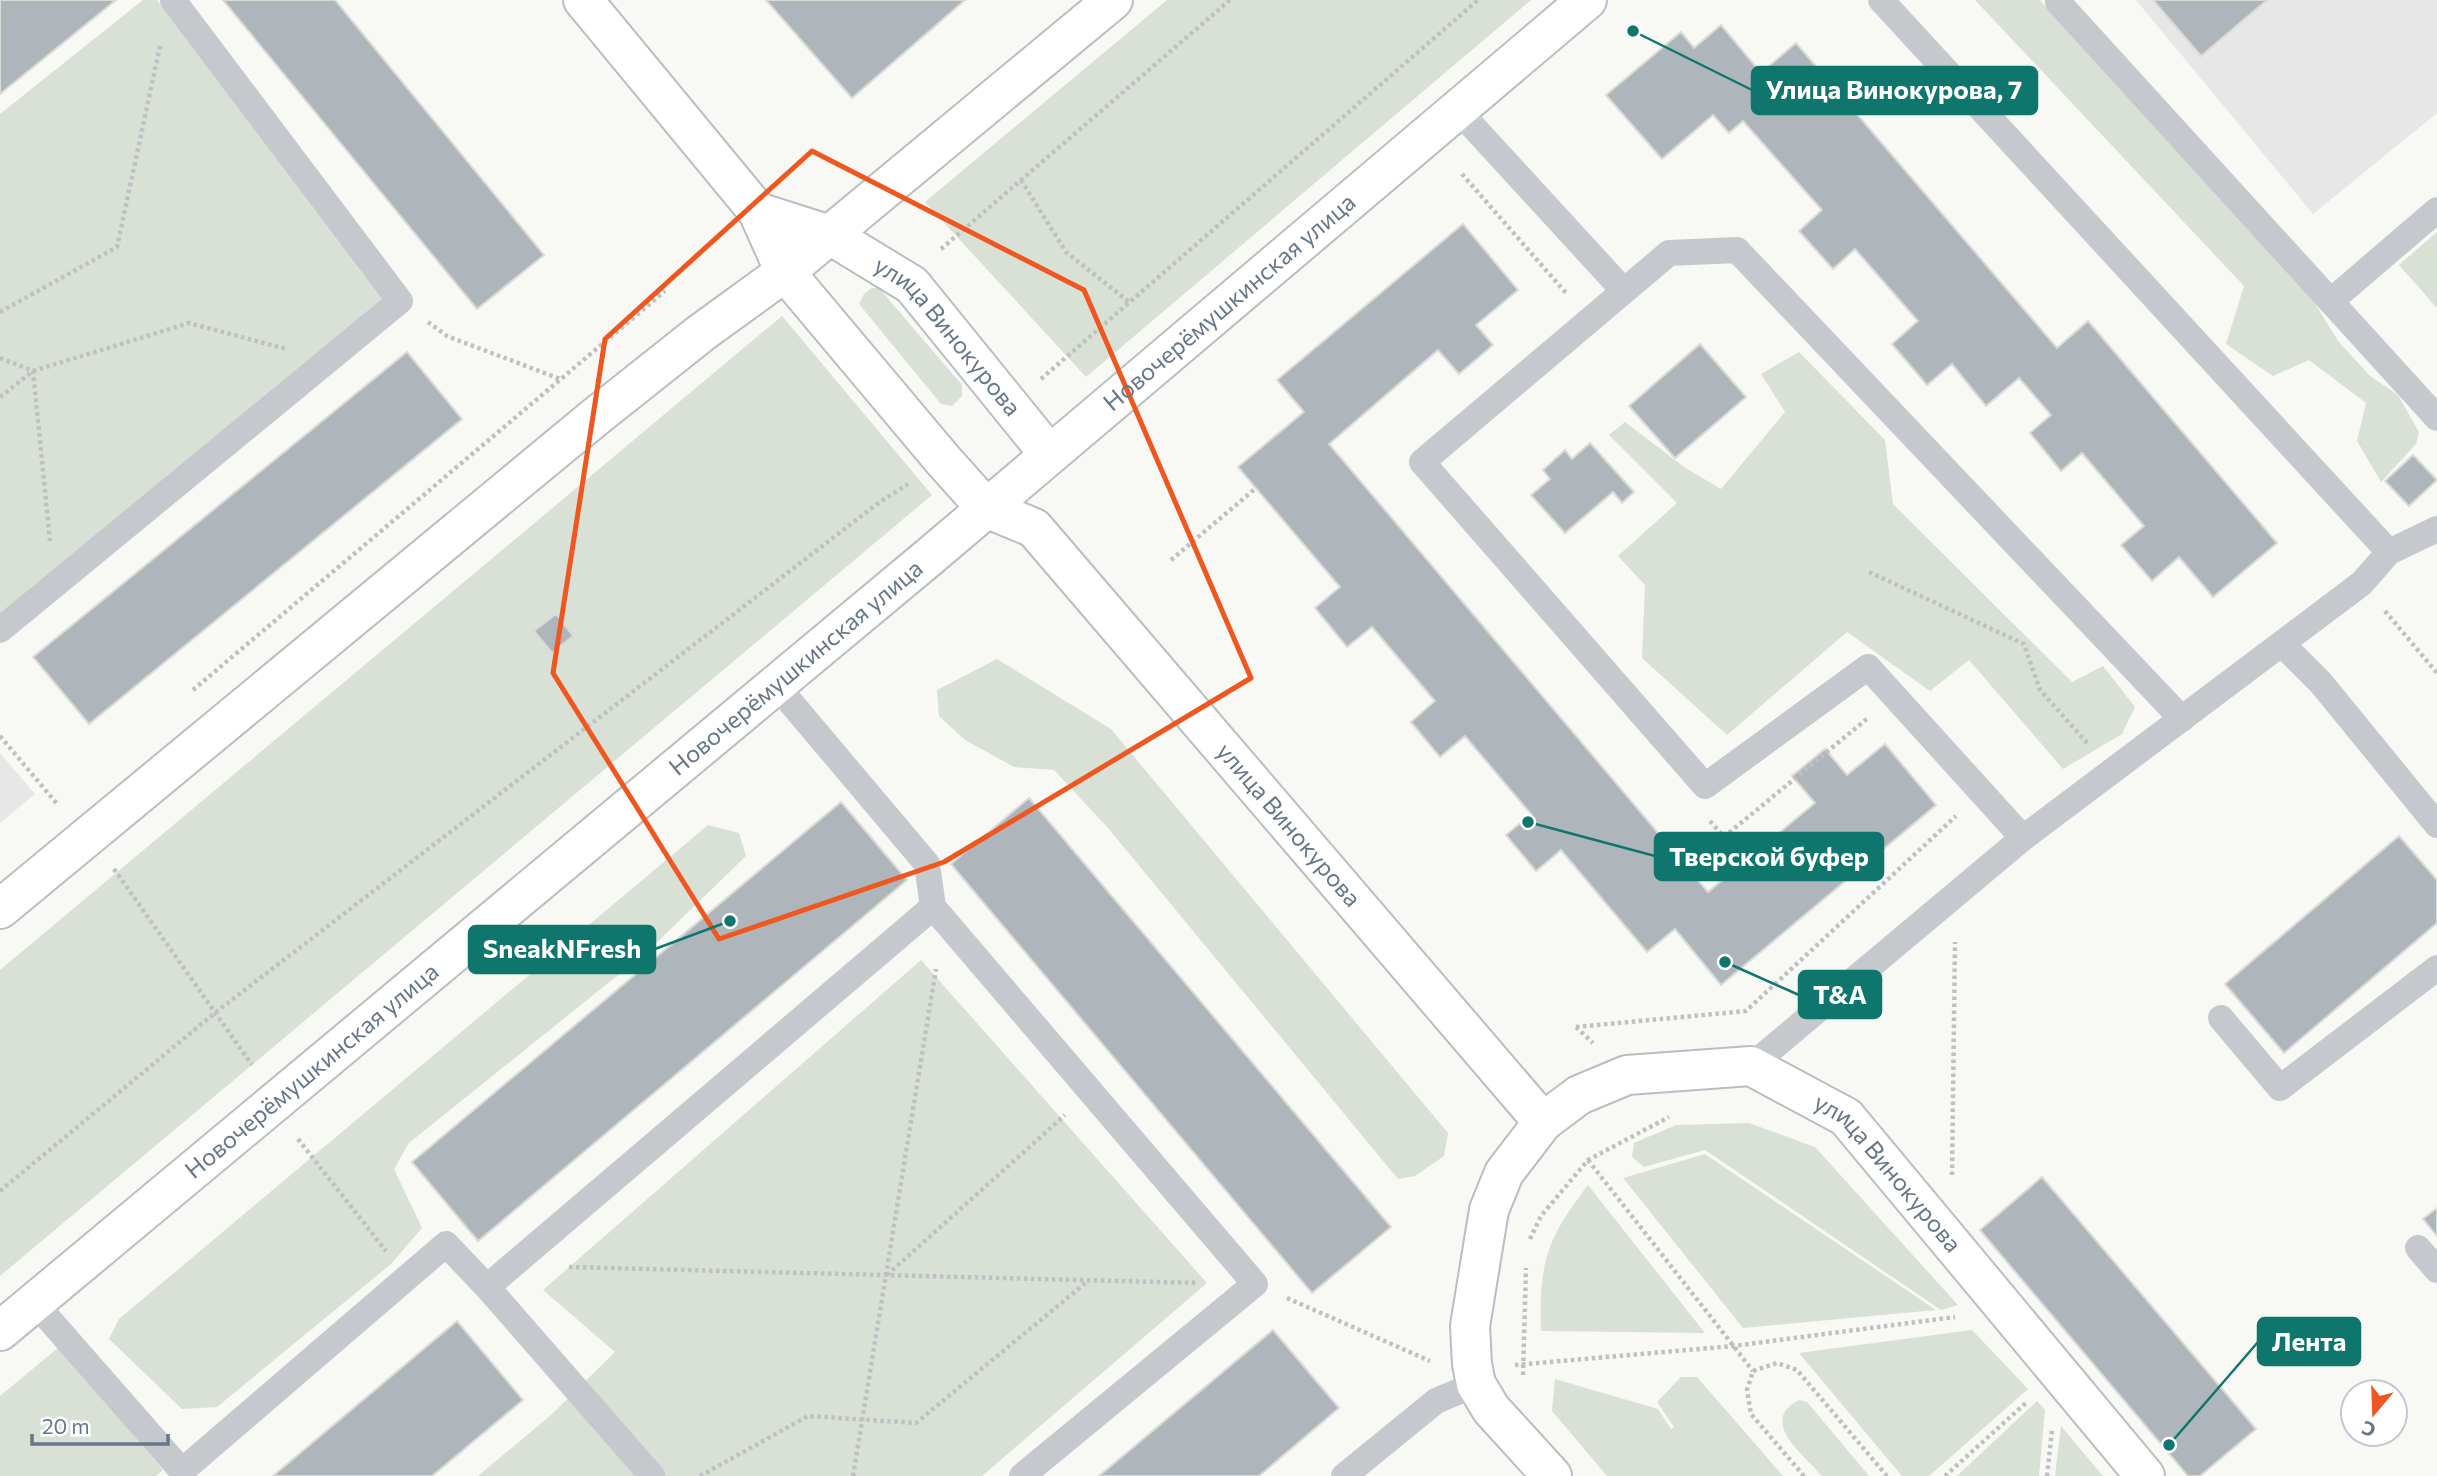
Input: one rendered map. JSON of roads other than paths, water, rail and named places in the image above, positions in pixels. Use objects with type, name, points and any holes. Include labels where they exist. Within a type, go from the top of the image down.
[{"type":"street","name":"улица Винокурова","points":[[583,0],[758,212],[785,272],[943,460],[986,508],[1034,528],[1542,1122]]},
{"type":"street","points":[[0,909],[594,418],[701,333],[785,272],[1113,0]]},
{"type":"street","name":"Новочерёмушкинская улица","points":[[0,1331],[776,685],[1587,0]]},
{"type":"street","name":"улица Винокурова","points":[[758,212],[830,235],[912,285],[1049,454]]},
{"type":"street","points":[[1034,528],[1049,454]]},
{"type":"street","name":"улица Винокурова","points":[[1751,1066],[1846,1116],[2145,1476]]},
{"type":"street","points":[[1552,1476],[1491,1409],[1474,1374],[1470,1326],[1489,1210],[1504,1173],[1542,1122],[1579,1095],[1627,1075],[1751,1066]]},
{"type":"lane","points":[[0,630],[400,301],[173,0]]},
{"type":"lane","points":[[1881,0],[2389,552]]},
{"type":"lane","points":[[2058,2],[2437,418]]},
{"type":"lane","points":[[1456,108],[1624,291]]},
{"type":"lane","points":[[2331,301],[2437,210]]},
{"type":"lane","points":[[2023,838],[1867,667],[1704,786],[1422,462],[1669,253],[1737,250],[2182,719]]},
{"type":"lane","points":[[1751,1066],[2023,838],[2362,583],[2389,552],[2437,529]]},
{"type":"lane","points":[[2282,644],[2321,683],[2437,825]]},
{"type":"lane","points":[[776,685],[927,864],[939,914],[1255,1284],[1022,1476]]},
{"type":"lane","points":[[487,1287],[939,914]]},
{"type":"lane","points":[[2221,1018],[2280,1088],[2437,968]]},
{"type":"lane","points":[[34,1302],[179,1474],[446,1244],[487,1287],[652,1476]]},
{"type":"lane","points":[[2418,1248],[2437,1270]]},
{"type":"lane","points":[[1344,1476],[1436,1401],[1474,1374]]},
{"type":"place","name":"Улица Винокурова, 7","points":[[1633,31]]},
{"type":"place","name":"Тверской буфер","points":[[1528,822]]},
{"type":"place","name":"SneakNFresh","points":[[730,921]]},
{"type":"place","name":"T&A","points":[[1725,962]]},
{"type":"place","name":"Лента","points":[[2169,1445]]}]
